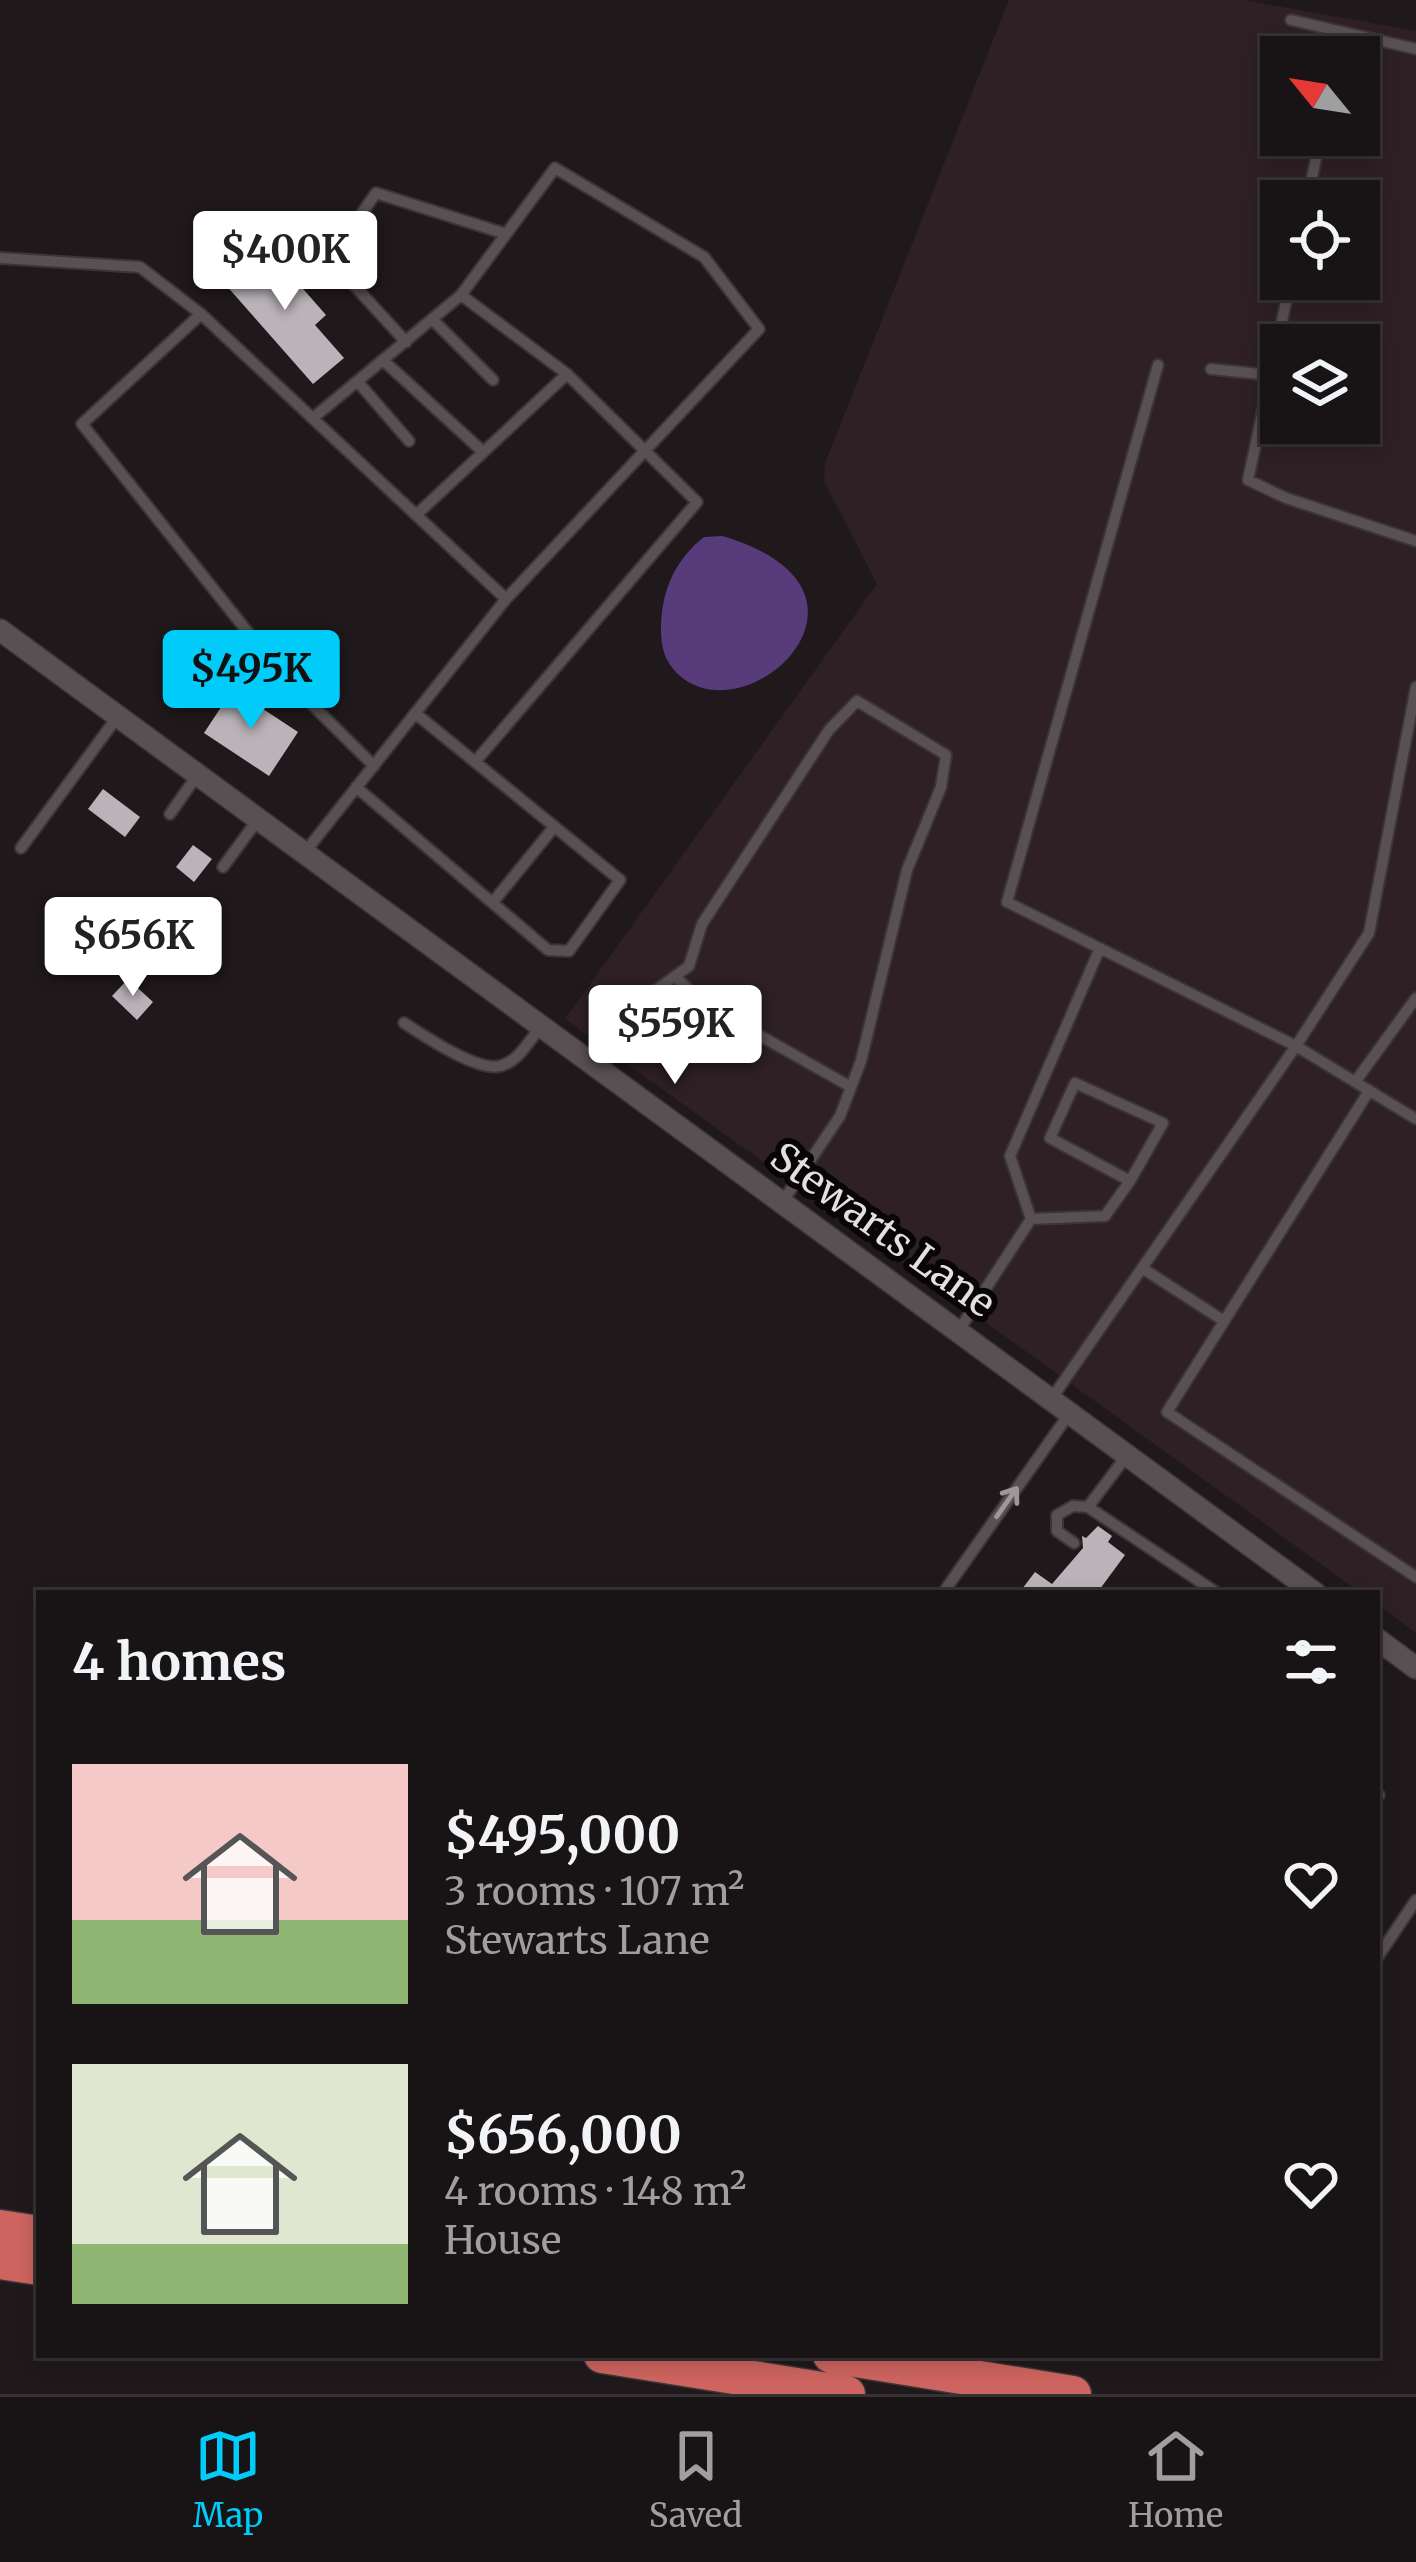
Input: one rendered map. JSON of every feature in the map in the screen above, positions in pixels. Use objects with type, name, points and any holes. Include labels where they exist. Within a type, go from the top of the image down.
[{"type":"highway","points":[[0,2228],[36,2234]]},
{"type":"highway","points":[[0,2261],[36,2267]]},
{"type":"highway","points":[[621,2358],[847,2394]]},
{"type":"highway","points":[[850,2358],[1073,2394]]},
{"type":"street","name":"Stewarts Lane","points":[[0,629],[1311,1590]]},
{"type":"street","points":[[1380,1641],[1416,1668]]},
{"type":"lane","points":[[1291,20],[1416,49]]},
{"type":"lane","points":[[1342,36],[1343,32]]},
{"type":"lane","points":[[305,853],[506,599],[759,329],[704,257],[555,168],[461,295],[313,418]]},
{"type":"lane","points":[[406,342],[330,259],[376,193],[503,233]]},
{"type":"lane","points":[[0,258],[140,267],[201,314],[506,599]]},
{"type":"lane","points":[[461,295],[567,374],[697,502],[475,762]]},
{"type":"lane","points":[[201,314],[82,424],[281,674],[374,766]]},
{"type":"lane","points":[[433,320],[493,380]]},
{"type":"lane","points":[[384,361],[482,451]]},
{"type":"lane","points":[[1158,365],[1007,902],[1296,1046],[1416,1119]]},
{"type":"lane","points":[[1210,369],[1260,374]]},
{"type":"lane","points":[[416,515],[567,374]]},
{"type":"lane","points":[[358,382],[409,441]]},
{"type":"lane","points":[[1260,423],[1248,480],[1286,498],[1416,541]]},
{"type":"lane","points":[[1052,1398],[1369,933],[1416,687]]},
{"type":"lane","points":[[590,1060],[640,1002],[689,965],[702,924],[829,730],[856,701],[946,755],[941,787],[907,870],[851,1087],[840,1116],[782,1201]]},
{"type":"lane","points":[[356,787],[548,950],[569,951],[620,880],[416,713]]},
{"type":"lane","points":[[21,848],[118,716]]},
{"type":"lane","points":[[170,814],[198,774]]},
{"type":"lane","points":[[223,867],[259,818]]},
{"type":"lane","points":[[493,902],[554,826]]},
{"type":"lane","points":[[1031,1219],[1010,1156],[1100,948]]},
{"type":"lane","points":[[677,977],[702,1003],[851,1087]]},
{"type":"lane","points":[[1355,1082],[1416,998]]},
{"type":"lane","points":[[404,1023],[488,1066],[514,1059],[542,1025]]},
{"type":"lane","points":[[1031,1219],[1105,1216],[1130,1181],[1162,1123],[1075,1083],[1050,1138],[1130,1181]]},
{"type":"lane","points":[[1370,1090],[1167,1412],[1416,1577]]},
{"type":"lane","points":[[959,1330],[1031,1219]]},
{"type":"lane","points":[[1142,1268],[1225,1321]]},
{"type":"lane","points":[[945,1590],[1071,1412]]},
{"type":"lane","points":[[1088,1507],[1128,1454]]},
{"type":"lane","points":[[1073,1543],[1057,1531],[1057,1516],[1073,1506],[1088,1507],[1212,1590]]},
{"type":"lane","points":[[1380,1954],[1416,1900]]},
{"type":"shaded area","points":[[1009,0],[1243,0],[1416,31],[1416,1633],[1380,1606],[1380,1590],[1357,1590],[565,1019],[877,584],[824,481],[825,463]]},
{"type":"shaded area","points":[[722,536],[776,560],[802,589],[807,620],[795,649],[772,673],[741,687],[708,689],[679,675],[669,664],[662,646],[662,612],[672,576],[686,555],[704,537]]},
{"type":"building","points":[[268,249],[326,315],[315,325],[344,358],[313,384],[225,284],[256,250],[261,256]]},
{"type":"building","points":[[233,689],[298,732],[269,776],[204,733]]},
{"type":"building","points":[[103,789],[140,817],[125,837],[88,809]]},
{"type":"building","points":[[193,845],[212,859],[194,882],[176,867]]},
{"type":"building","points":[[128,979],[153,1002],[137,1020],[112,996]]},
{"type":"building","points":[[1098,1526],[1125,1555],[1099,1590],[1021,1590],[1035,1572],[1052,1584],[1083,1548],[1082,1536],[1086,1538]]}]
